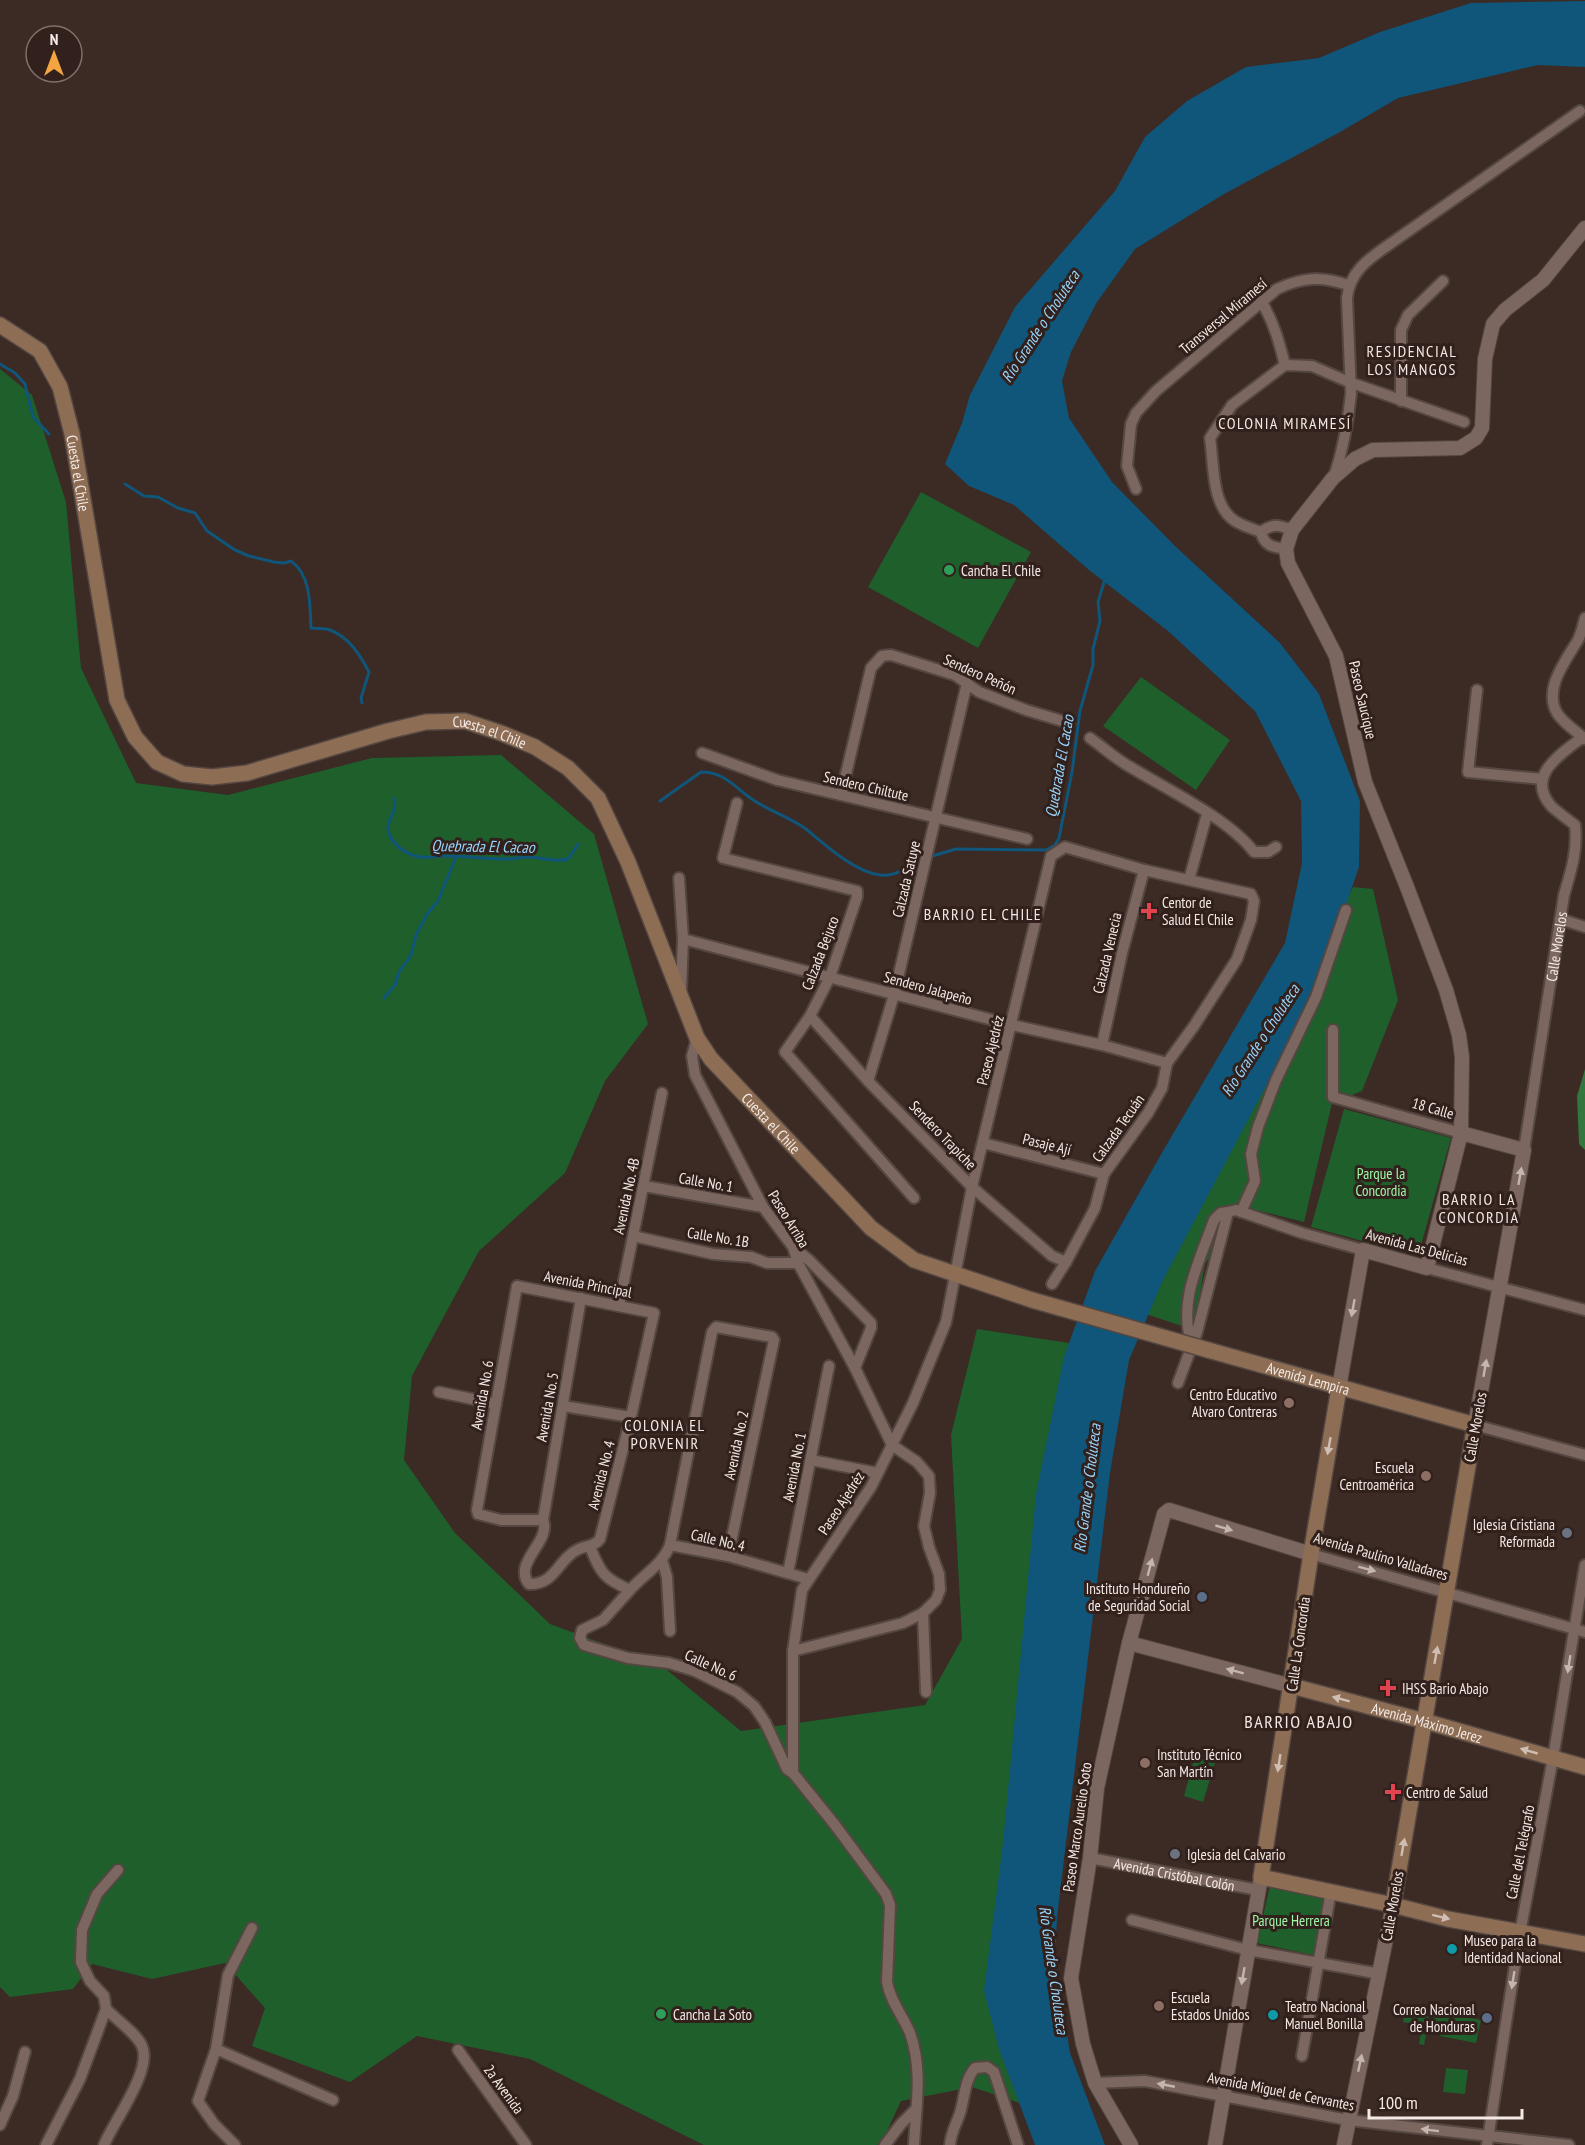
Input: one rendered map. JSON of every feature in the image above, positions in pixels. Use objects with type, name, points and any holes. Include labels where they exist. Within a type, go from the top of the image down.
[{"type":"main road","name":"Cuesta el Chile","points":[[0,325],[40,351],[60,387],[74,444],[117,700],[135,737],[157,762],[183,774],[212,777],[246,773],[426,722],[465,721],[535,747],[568,768],[598,798],[628,862],[697,1038],[711,1059],[871,1228],[914,1260],[1032,1300]]},
{"type":"main road","name":"Avenida Lempira","points":[[1032,1300],[1475,1425]]},
{"type":"main road","name":"Calle La Concordia","points":[[1259,1884],[1339,1388]]},
{"type":"main road","name":"Calle Morelos","points":[[1393,1905],[1475,1425]]},
{"type":"main road","name":"Avenida Máximo Jerez","points":[[1292,1686],[1585,1767]]},
{"type":"main road","name":"Avenida Cristóbal Colón","points":[[1259,1884],[1330,1891],[1448,1919],[1585,1944]]},
{"type":"street","points":[[1333,478],[1343,444],[1351,394],[1348,285],[1359,268],[1580,111]]},
{"type":"street","points":[[1262,532],[1263,541],[1271,547],[1286,549],[1292,530],[1333,478],[1355,459],[1373,450],[1460,448],[1476,438],[1482,428],[1485,359],[1493,324],[1505,310],[1543,280],[1585,228]]},
{"type":"street","name":"Transversal Miramesí","points":[[1136,489],[1127,466],[1131,424],[1136,413],[1156,391],[1277,289],[1295,281],[1325,279],[1348,285]]},
{"type":"street","points":[[1401,401],[1401,330],[1407,315],[1443,281]]},
{"type":"street","points":[[1262,301],[1277,333],[1285,365]]},
{"type":"street","points":[[1262,532],[1234,521],[1224,508],[1218,494],[1210,438],[1232,405],[1285,365],[1312,366],[1401,401],[1464,422]]},
{"type":"street","points":[[1262,532],[1270,525],[1279,525],[1292,530]]},
{"type":"street","name":"Paseo Saucique","points":[[1286,549],[1287,563],[1336,656],[1365,782],[1446,990],[1459,1035],[1462,1057],[1461,1133],[1427,1268]]},
{"type":"street","points":[[1477,690],[1468,772],[1542,779],[1544,771],[1559,755],[1584,738],[1557,713],[1553,703],[1553,692],[1562,665],[1579,638],[1585,618]]},
{"type":"street","points":[[1573,647],[1585,648]]},
{"type":"street","name":"Sendero Peñón","points":[[841,795],[871,668],[882,656],[891,655],[955,675],[979,692],[1069,723]]},
{"type":"street","name":"Calzada Satuye","points":[[868,1081],[894,995],[967,683]]},
{"type":"street","points":[[1090,738],[1129,766],[1239,835],[1254,852],[1268,852],[1276,847]]},
{"type":"street","name":"Sendero Chiltute","points":[[702,753],[777,780],[1027,840]]},
{"type":"street","name":"Calle Morelos","points":[[1475,1425],[1524,1150],[1564,895],[1575,858],[1580,823],[1551,806],[1544,793],[1542,779]]},
{"type":"street","name":"Calzada Bejuco","points":[[737,802],[723,858],[857,891],[830,978],[810,1016],[784,1052],[914,1198]]},
{"type":"street","points":[[1144,870],[1189,880],[1207,814]]},
{"type":"street","name":"Paseo Ajedréz","points":[[793,1773],[793,1651],[802,1590],[878,1473],[913,1403],[946,1322],[972,1187],[1051,856],[1065,848],[1144,870]]},
{"type":"street","name":"Calzada Venecia","points":[[1102,1045],[1122,953],[1144,870]]},
{"type":"street","points":[[679,878],[682,939],[681,998]]},
{"type":"street","name":"Calzada Tecuán","points":[[1052,1284],[1095,1208],[1104,1174],[1148,1113],[1162,1088],[1167,1063],[1237,959],[1251,920],[1254,901],[1251,894],[1189,880]]},
{"type":"street","points":[[1241,1212],[1255,1181],[1251,1154],[1257,1127],[1276,1080],[1316,997],[1346,910]]},
{"type":"street","points":[[1560,919],[1585,927]]},
{"type":"street","name":"Sendero Jalapeño","points":[[682,939],[1167,1063]]},
{"type":"street","name":"Sendero Trapiche","points":[[810,1016],[868,1081],[972,1187],[1052,1256],[1066,1262]]},
{"type":"street","name":"18 Calle","points":[[1333,1029],[1333,1096],[1524,1150]]},
{"type":"street","name":"Paseo Arriba","points":[[697,1038],[692,1056],[694,1075],[763,1207],[793,1247],[798,1263],[855,1368],[892,1445]]},
{"type":"street","name":"Avenida No. 4B","points":[[619,1305],[662,1093]]},
{"type":"street","name":"Pasaje Ají","points":[[983,1143],[1104,1174]]},
{"type":"street","name":"Calle No. 1","points":[[644,1186],[763,1207]]},
{"type":"street","name":"Avenida Las Delicias","points":[[1227,1212],[1236,1210],[1302,1233],[1585,1310]]},
{"type":"street","points":[[1178,1383],[1192,1344],[1227,1212],[1221,1213],[1214,1220],[1188,1294],[1187,1321],[1192,1344]]},
{"type":"street","name":"Calle No. 1B","points":[[633,1236],[713,1254],[751,1257],[767,1263],[798,1263]]},
{"type":"street","points":[[793,1247],[809,1260],[871,1323],[855,1368]]},
{"type":"street","name":"Calle La Concordia","points":[[1339,1388],[1363,1250]]},
{"type":"street","name":"Avenida Principal","points":[[517,1286],[654,1313]]},
{"type":"street","name":"Avenida No. 6","points":[[517,1286],[477,1510],[478,1514],[501,1520],[543,1520]]},
{"type":"street","name":"Avenida No. 5","points":[[543,1520],[581,1298]]},
{"type":"street","name":"Avenida No. 4","points":[[590,1546],[600,1539],[631,1418],[654,1313]]},
{"type":"street","name":"Avenida No. 2","points":[[670,1545],[712,1332],[716,1328],[772,1337],[774,1340],[728,1557]]},
{"type":"street","name":"Avenida No. 1","points":[[788,1573],[829,1366]]},
{"type":"street","points":[[439,1392],[496,1404]]},
{"type":"street","points":[[563,1406],[631,1418]]},
{"type":"street","name":"Avenida Lempira","points":[[1475,1425],[1585,1455]]},
{"type":"street","points":[[793,1651],[903,1623],[923,1613],[936,1600],[940,1590],[939,1574],[924,1526],[930,1493],[929,1476],[917,1462],[892,1445]]},
{"type":"street","points":[[811,1460],[878,1473]]},
{"type":"street","name":"Avenida Paulino Valladares","points":[[1169,1510],[1311,1554],[1580,1630]]},
{"type":"street","name":"Paseo Marco Aurelio Soto","points":[[1131,2145],[1095,2083],[1083,2044],[1071,1978],[1090,1858],[1097,1788],[1129,1644],[1164,1514],[1169,1510]]},
{"type":"street","points":[[543,1520],[546,1526],[545,1532],[528,1562],[525,1579],[529,1584],[544,1582],[567,1557],[579,1548],[590,1546],[609,1581],[630,1590]]},
{"type":"street","name":"Calle No. 4","points":[[580,1638],[582,1630],[603,1620],[649,1570],[662,1560],[670,1545],[728,1557],[808,1579]]},
{"type":"street","points":[[662,1560],[667,1577],[670,1631]]},
{"type":"street","name":"Calle del Telégrafo","points":[[1487,2141],[1520,1933],[1580,1630],[1585,1565]]},
{"type":"street","points":[[923,1613],[926,1692]]},
{"type":"street","name":"Calle No. 6","points":[[580,1638],[584,1645],[617,1655],[669,1663],[695,1671],[737,1692],[754,1706],[765,1722],[787,1769],[793,1773]]},
{"type":"street","name":"Avenida Máximo Jerez","points":[[1129,1644],[1292,1686]]},
{"type":"street","points":[[793,1773],[886,1894],[890,1905],[888,1991],[909,2031],[919,2072],[914,2145]]},
{"type":"street","name":"Avenida Cristóbal Colón","points":[[1090,1858],[1259,1884]]},
{"type":"street","points":[[46,2145],[80,2079],[106,2009],[104,1996],[90,1981],[81,1962],[82,1930],[97,1894],[118,1870]]},
{"type":"street","name":"Calle La Concordia","points":[[1215,2145],[1259,1884]]},
{"type":"street","points":[[1302,2056],[1330,1891]]},
{"type":"street","name":"Calle Morelos","points":[[1344,2145],[1393,1905]]},
{"type":"street","points":[[1132,1920],[1248,1950],[1380,1974]]},
{"type":"street","points":[[235,2145],[214,2124],[198,2101],[216,2049],[228,1975],[252,1928]]},
{"type":"street","points":[[104,2145],[136,2086],[144,2058],[144,2049],[139,2041],[106,2009]]},
{"type":"street","points":[[216,2049],[333,2100]]},
{"type":"street","name":"2a Avenida","points":[[458,2050],[526,2145]]},
{"type":"street","points":[[0,2125],[13,2096],[25,2052]]},
{"type":"street","points":[[950,2145],[952,2129],[960,2113],[968,2076],[975,2068],[987,2067],[994,2072],[1018,2145]]},
{"type":"street","name":"Avenida Miguel de Cervantes","points":[[1095,2083],[1145,2081],[1348,2120],[1487,2141],[1562,2144]]},
{"type":"street","points":[[885,2145],[916,2109]]},
{"type":"green space","points":[[0,369],[32,395],[66,502],[81,668],[136,783],[228,795],[372,758],[501,755],[594,834],[648,1024],[605,1081],[565,1173],[479,1251],[412,1376],[404,1460],[455,1533],[550,1624],[661,1665],[741,1731],[925,1705],[962,1639],[951,1435],[977,1329],[1089,1346],[1048,1728],[1058,2116],[972,2087],[901,2101],[882,2142],[877,2145],[704,2145],[530,2059],[417,2036],[350,2082],[252,2046],[265,2008],[225,1963],[152,1979],[92,1964],[73,1989],[10,1997],[0,1987]]},
{"type":"green space","name":"Cancha El Chile","points":[[921,492],[1031,552],[978,648],[868,587]]},
{"type":"green space","points":[[1141,677],[1230,740],[1196,790],[1103,726]]},
{"type":"green space","points":[[1353,887],[1373,889],[1398,1000],[1362,1091],[1332,1103],[1304,1222],[1244,1207],[1229,1219],[1219,1248],[1205,1263],[1194,1330],[1131,1309],[1272,1055]]},
{"type":"green space","points":[[1585,1069],[1585,1150],[1579,1144],[1577,1096]]},
{"type":"green space","name":"Parque la Concordia","points":[[1344,1109],[1451,1138],[1418,1256],[1311,1227]]},
{"type":"green space","points":[[1195,1756],[1215,1763],[1203,1802],[1184,1796]]},
{"type":"green space","name":"Parque Herrera","points":[[1270,1885],[1325,1896],[1313,1955],[1257,1943]]},
{"type":"green space","points":[[1406,2006],[1481,2020],[1476,2043],[1440,2036],[1440,2032],[1427,2030],[1424,2045],[1419,2044],[1422,2026],[1403,2022]]},
{"type":"green space","points":[[1446,2068],[1468,2070],[1465,2094],[1443,2092]]},
{"type":"water","name":"Río Grande o Choluteca","points":[[1585,1],[1585,67],[1538,65],[1398,98],[1224,194],[1135,249],[1097,302],[1071,352],[1062,381],[1069,418],[1112,482],[1176,547],[1280,643],[1319,694],[1360,801],[1359,867],[1316,992],[1163,1280],[1129,1360],[1110,1473],[1057,1918],[1055,1958],[1070,2053],[1105,2145],[1035,2145],[1000,2052],[984,1991],[1003,1843],[1036,1494],[1064,1357],[1095,1271],[1285,943],[1302,863],[1301,801],[1255,711],[1168,631],[1089,570],[1014,505],[969,486],[945,464],[962,423],[970,395],[1015,307],[1115,191],[1145,137],[1187,101],[1246,67],[1319,58],[1380,32],[1471,3]]},
{"type":"waterway","name":"Quebrada El Cacao","points":[[0,364],[15,373],[25,384],[33,417],[49,434]]},
{"type":"waterway","name":"Quebrada El Cacao","points":[[125,484],[144,496],[158,497],[178,508],[195,513],[207,531],[235,550],[274,562],[291,561],[298,567],[308,591],[311,628],[328,629],[343,637],[358,653],[369,672],[361,698],[362,703]]},
{"type":"waterway","name":"Quebrada El Cacao","points":[[929,857],[956,849],[1046,850],[1055,845],[1059,838],[1072,772],[1080,711],[1093,665],[1093,649],[1100,621],[1098,602],[1105,579]]},
{"type":"waterway","name":"Quebrada El Cacao","points":[[660,801],[701,772],[716,774],[756,802],[799,824],[841,857],[870,873],[880,875],[897,873],[923,860]]},
{"type":"waterway","name":"Quebrada El Cacao","points":[[394,798],[394,810],[388,824],[389,834],[393,841],[409,854],[426,857],[509,859],[527,857],[563,860],[568,859],[578,844]]},
{"type":"waterway","points":[[384,998],[395,985],[399,972],[411,955],[416,935],[427,914],[438,901],[456,857]]},
{"type":"place","name":"Cancha El Chile","points":[[949,570]]},
{"type":"place","name":"Centor de Salud El Chile","points":[[1149,911]]},
{"type":"place","name":"Centro Educativo Alvaro Contreras","points":[[1289,1403]]},
{"type":"place","name":"Escuela Centroamérica","points":[[1426,1476]]},
{"type":"place","name":"Iglesia Cristiana Reformada","points":[[1567,1533]]},
{"type":"place","name":"Instituto Hondureño de Seguridad Social","points":[[1202,1597]]},
{"type":"place","name":"IHSS Bario Abajo","points":[[1388,1688]]},
{"type":"place","name":"Instituto Técnico San Martín","points":[[1145,1763]]},
{"type":"place","name":"Centro de Salud","points":[[1393,1792]]},
{"type":"place","name":"Iglesia del Calvario","points":[[1175,1854]]},
{"type":"place","name":"Museo para la Identidad Nacional","points":[[1452,1949]]},
{"type":"place","name":"Escuela Estados Unidos","points":[[1159,2006]]},
{"type":"place","name":"Cancha La Soto","points":[[661,2014]]},
{"type":"place","name":"Teatro Nacional Manuel Bonilla","points":[[1273,2015]]},
{"type":"place","name":"Correo Nacional de Honduras","points":[[1487,2018]]},
{"type":"district","name":"RESIDENCIAL LOS MANGOS","points":[[1412,360]]},
{"type":"district","name":"COLONIA MIRAMESÍ","points":[[1285,423]]},
{"type":"district","name":"BARRIO EL CHILE","points":[[983,914]]},
{"type":"district","name":"BARRIO LA CONCORDIA","points":[[1479,1208]]},
{"type":"district","name":"COLONIA EL PORVENIR","points":[[665,1434]]},
{"type":"district","name":"BARRIO ABAJO","points":[[1299,1721]]}]
